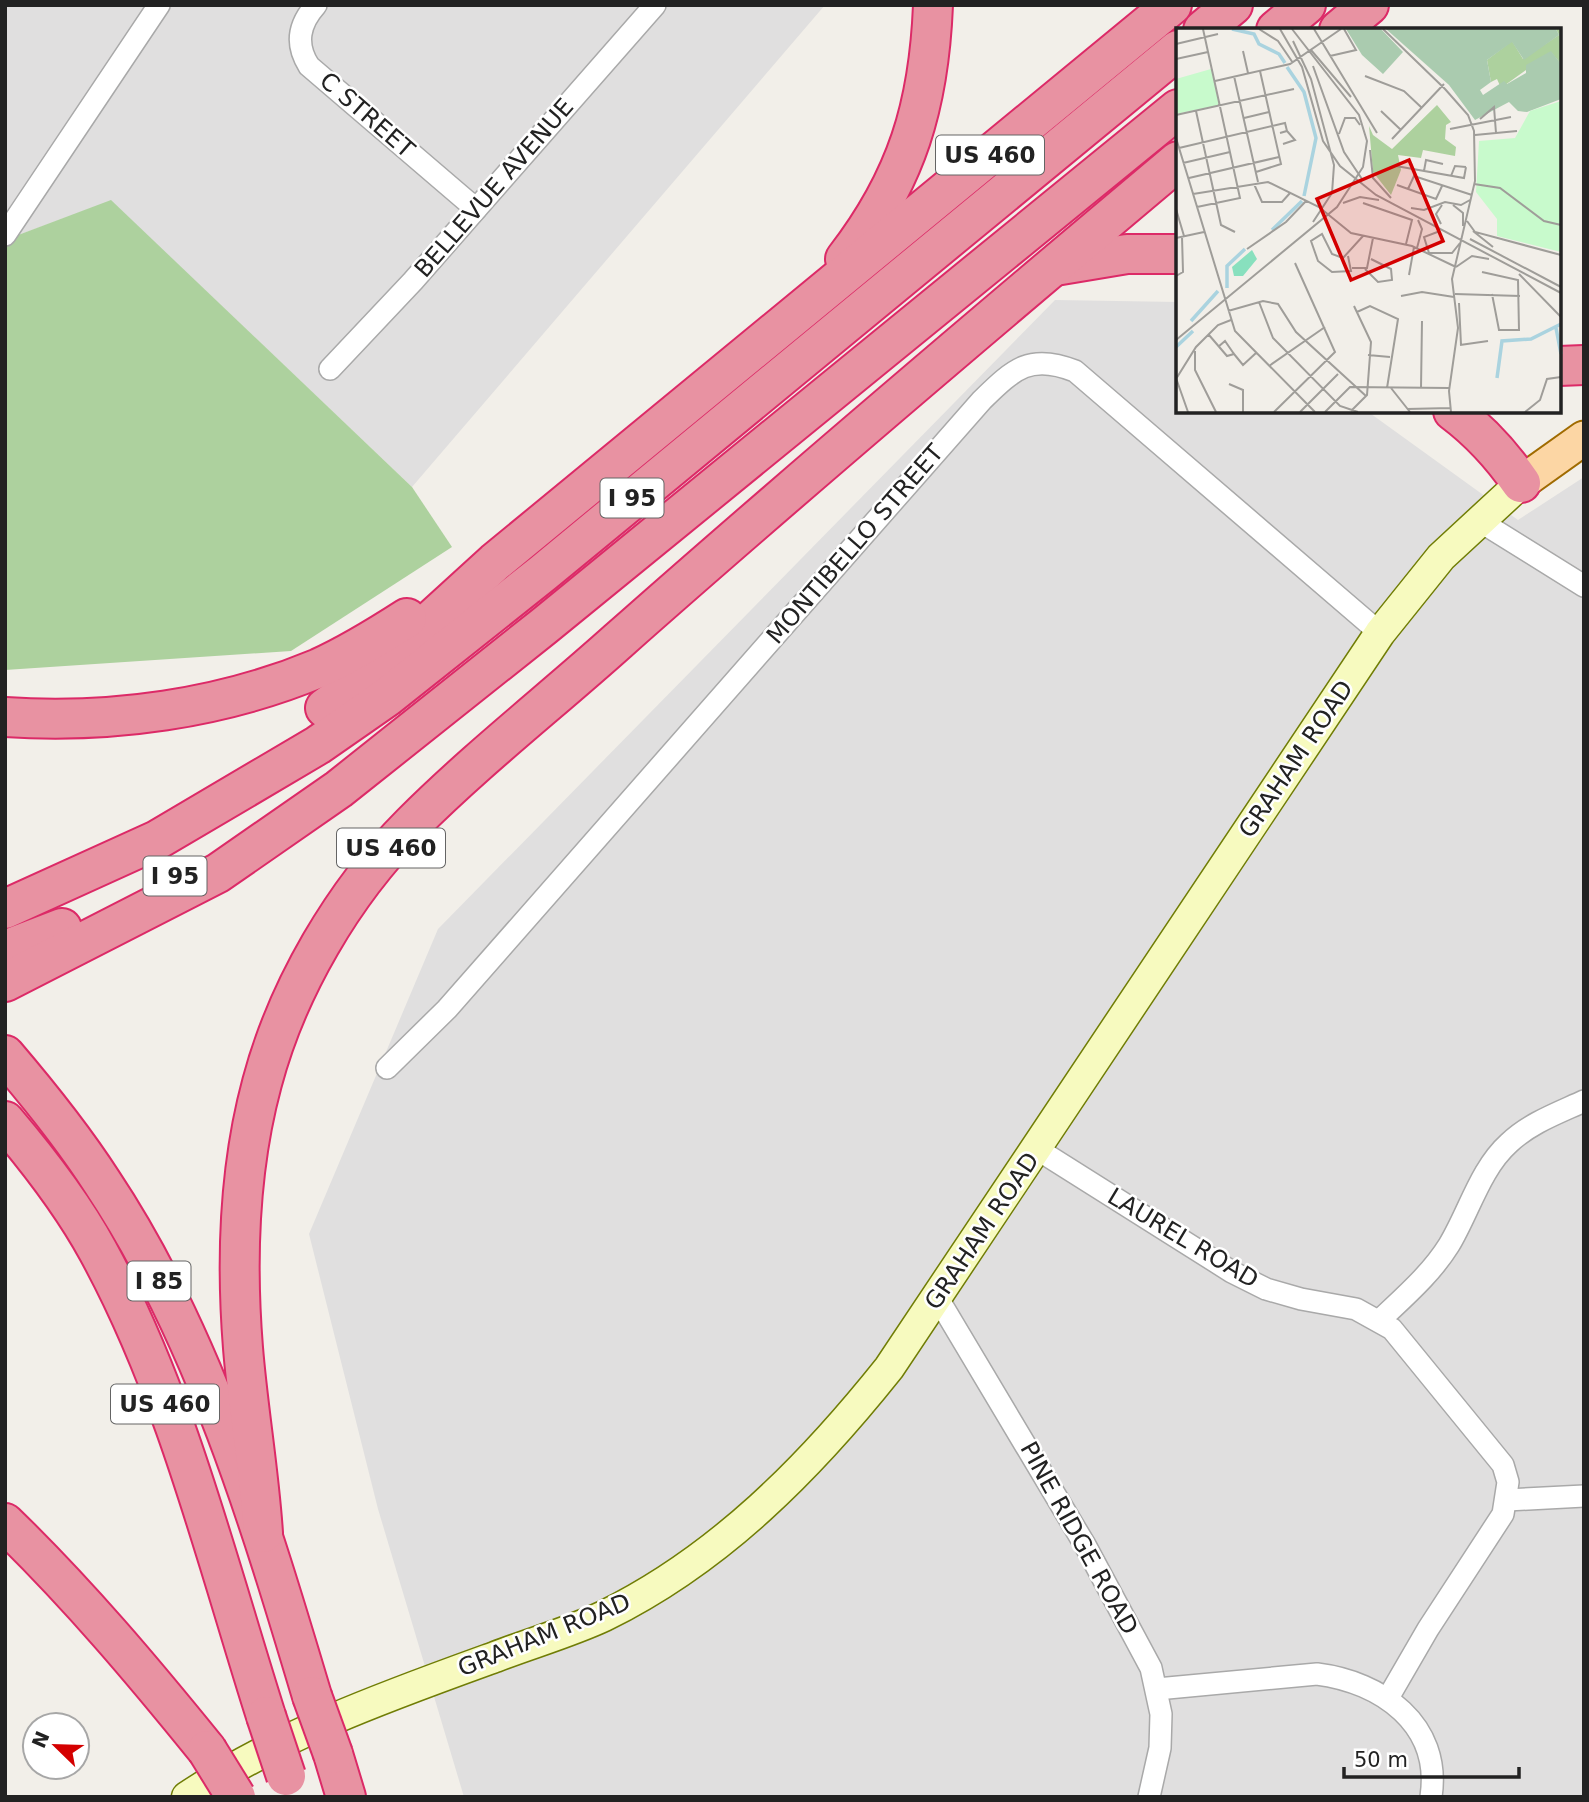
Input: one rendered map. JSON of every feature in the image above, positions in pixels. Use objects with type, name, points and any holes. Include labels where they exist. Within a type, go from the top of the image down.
[{"type":"highway","points":[[808,306],[854,247],[894,184],[911,144],[930,68],[933,5]]},
{"type":"highway","name":"US 460","points":[[49,891],[99,848],[212,785],[371,675],[495,562],[1172,5]]},
{"type":"highway","points":[[1205,28],[1233,5]]},
{"type":"highway","points":[[1278,28],[1306,5]]},
{"type":"highway","points":[[1341,28],[1369,5]]},
{"type":"highway","points":[[1371,28],[1385,5]]},
{"type":"highway","name":"I 95","points":[[5,909],[157,840],[228,801],[387,697],[543,573],[1176,52]]},
{"type":"highway","name":"I 95","points":[[5,950],[43,937],[158,884],[339,789],[544,626],[1176,111]]},
{"type":"highway","name":"US 460","points":[[263,1533],[258,1460],[243,1346],[241,1237],[245,1176],[263,1079],[282,1024],[307,970],[337,919],[410,826],[703,563],[1176,163]]},
{"type":"highway","points":[[1053,266],[1127,254],[1176,254]]},
{"type":"highway","points":[[1561,366],[1584,365]]},
{"type":"highway","points":[[544,626],[756,480],[932,368]]},
{"type":"highway","points":[[1456,413],[1476,428],[1501,454],[1521,483]]},
{"type":"highway","points":[[5,717],[99,719],[142,714],[269,686],[320,667],[359,648],[495,562]]},
{"type":"highway","points":[[5,982],[218,873],[339,789]]},
{"type":"highway","name":"I 85","points":[[5,1055],[52,1110],[103,1183],[142,1247],[194,1356],[263,1533],[312,1696],[346,1797]]},
{"type":"highway","name":"US 460","points":[[5,1121],[68,1203],[98,1251],[137,1333],[176,1432],[290,1787]]},
{"type":"highway","points":[[5,1523],[66,1583],[120,1643],[207,1750],[236,1797]]},
{"type":"main road","name":"GRAHAM ROAD","points":[[187,1797],[303,1733],[398,1692],[603,1616],[649,1590],[728,1536],[791,1481],[842,1427],[889,1368],[1380,633],[1432,568],[1478,520],[1521,483],[1584,438]]},
{"type":"street","points":[[5,235],[159,5]]},
{"type":"street","name":"C STREET","points":[[316,5],[302,25],[299,40],[309,66],[476,209]]},
{"type":"street","name":"BELLEVUE AVENUE","points":[[330,369],[476,209],[655,5]]},
{"type":"street","name":"MONTIBELLO STREET","points":[[387,1068],[447,1009],[973,410],[1009,373],[1021,367],[1038,362],[1056,363],[1075,371],[1380,633]]},
{"type":"street","points":[[1478,520],[1584,586]]},
{"type":"street","points":[[1380,1320],[1426,1275],[1449,1245],[1491,1164],[1507,1144],[1536,1123],[1584,1101]]},
{"type":"street","name":"LAUREL ROAD","points":[[1037,1149],[1232,1272],[1266,1289],[1356,1310],[1380,1320],[1403,1339],[1496,1452],[1508,1482],[1507,1500]]},
{"type":"street","name":"PINE RIDGE ROAD","points":[[937,1297],[1085,1545],[1151,1668],[1161,1714],[1160,1748],[1149,1797]]},
{"type":"street","points":[[1388,1698],[1427,1629],[1503,1514],[1507,1500],[1584,1496]]},
{"type":"street","points":[[1157,1689],[1317,1674],[1343,1678],[1367,1686],[1388,1698],[1408,1717],[1426,1748],[1432,1771],[1431,1797]]},
{"type":"shaded area","points":[[5,5],[825,5],[412,487],[111,201],[5,240]]},
{"type":"shaded area","points":[[1055,300],[1176,302],[1176,413],[1370,413],[1518,520],[1584,477],[1584,1797],[464,1797],[378,1509],[309,1234],[438,929]]},
{"type":"green space","points":[[111,200],[412,487],[452,547],[291,651],[5,670],[5,240]]}]
